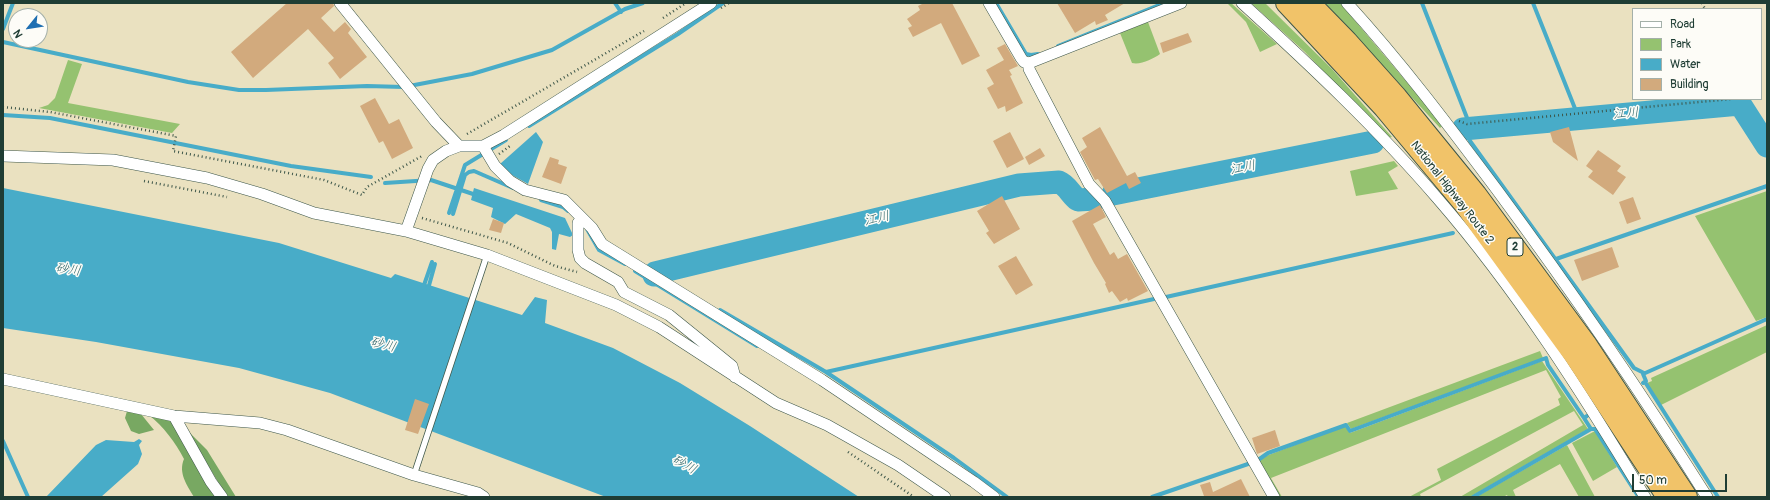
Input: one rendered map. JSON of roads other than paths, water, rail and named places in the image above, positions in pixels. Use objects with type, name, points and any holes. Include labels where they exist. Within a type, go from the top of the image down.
[{"type":"highway","name":"National Highway Route 2","points":[[1286,3],[1384,108],[1464,204],[1574,355],[1667,497]]},
{"type":"highway","name":"National Highway Route 2","points":[[1310,3],[1347,41],[1397,97],[1476,194],[1587,345],[1688,497]]},
{"type":"street","points":[[340,3],[436,122],[456,144],[485,150],[495,166],[510,181],[526,190],[564,200],[592,228],[602,244],[822,380],[994,497]]},
{"type":"street","points":[[485,150],[511,130],[711,3]]},
{"type":"street","points":[[988,3],[1021,58],[1024,62],[1028,63],[1181,3]]},
{"type":"street","points":[[1242,3],[1325,81],[1388,145],[1437,199],[1505,285],[1571,379],[1646,497]]},
{"type":"street","points":[[1347,3],[1376,34],[1444,129],[1538,246],[1617,357],[1707,497]]},
{"type":"street","points":[[1028,63],[1029,69],[1078,163],[1090,184],[1105,201],[1274,497]]},
{"type":"street","points":[[1388,145],[1392,141],[1399,140]]},
{"type":"street","points":[[406,231],[431,165],[456,144]]},
{"type":"street","points":[[3,156],[113,160],[207,178],[262,194],[314,213],[406,231],[487,255],[616,305],[659,327],[776,403],[827,425],[898,465],[945,497]]},
{"type":"street","points":[[582,219],[578,223],[578,250],[580,258],[585,264],[618,282],[624,292],[669,315],[732,366],[735,377]]},
{"type":"street","points":[[3,379],[174,416],[260,423],[287,430],[414,475],[478,493],[484,497]]},
{"type":"street","points":[[174,416],[208,477],[222,497]]},
{"type":"lane","points":[[414,475],[487,255]]},
{"type":"water","points":[[536,132],[543,142],[528,184],[512,175],[500,164]]},
{"type":"water","name":"砂川","points":[[3,188],[279,243],[391,278],[395,274],[522,315],[535,297],[547,300],[545,323],[613,348],[680,383],[750,426],[859,497],[606,497],[330,393],[239,368],[96,342],[3,328]]},
{"type":"water","points":[[474,188],[565,218],[573,235],[570,237],[559,234],[556,250],[552,249],[552,232],[550,228],[516,214],[505,224],[491,217],[493,208],[471,200]]},
{"type":"water","points":[[139,439],[142,441],[139,445],[142,454],[138,464],[101,497],[46,497],[96,445],[106,440],[134,442]]},
{"type":"waterway","points":[[3,29],[13,3]]},
{"type":"waterway","points":[[615,3],[621,12]]},
{"type":"waterway","points":[[3,42],[188,82],[239,90],[367,86],[404,87],[472,74],[552,50],[625,9],[643,3]]},
{"type":"waterway","points":[[529,126],[678,34],[723,3]]},
{"type":"waterway","points":[[996,3],[1026,54],[1038,54]]},
{"type":"waterway","points":[[1058,46],[1164,3]]},
{"type":"waterway","points":[[1422,3],[1471,128]]},
{"type":"waterway","points":[[1533,3],[1576,111]]},
{"type":"waterway","name":"江川","points":[[1463,129],[1740,104],[1767,146]]},
{"type":"waterway","points":[[3,115],[50,118],[291,166],[371,177]]},
{"type":"waterway","points":[[1465,129],[1470,141],[1634,368],[1644,373]]},
{"type":"waterway","points":[[449,213],[465,165],[506,140]]},
{"type":"waterway","name":"江川","points":[[1113,194],[1373,142]]},
{"type":"waterway","points":[[453,214],[465,175],[469,172],[474,171],[513,188]]},
{"type":"waterway","points":[[385,183],[431,180],[476,195]]},
{"type":"waterway","name":"江川","points":[[654,275],[655,273],[1019,185],[1059,182],[1064,185],[1078,200],[1095,199]]},
{"type":"waterway","points":[[1556,259],[1767,186]]},
{"type":"waterway","points":[[541,200],[563,207],[568,211]]},
{"type":"waterway","points":[[587,229],[599,250],[625,264]]},
{"type":"waterway","points":[[1166,297],[1453,233]]},
{"type":"waterway","points":[[423,288],[432,262]]},
{"type":"waterway","points":[[428,289],[435,264]]},
{"type":"waterway","points":[[635,271],[757,346]]},
{"type":"waterway","points":[[720,310],[826,372],[1154,299]]},
{"type":"waterway","points":[[1643,383],[1646,381],[1643,374],[1767,319]]},
{"type":"waterway","points":[[1258,460],[1268,453],[1346,425],[1350,431],[1546,358],[1548,365],[1584,418]]},
{"type":"waterway","points":[[826,372],[954,458],[1007,497]]},
{"type":"waterway","points":[[1645,382],[1718,497]]},
{"type":"waterway","points":[[1473,497],[1591,429],[1584,418],[1587,416]]},
{"type":"waterway","points":[[1591,429],[1595,429],[1638,496]]},
{"type":"waterway","points":[[3,441],[28,497]]},
{"type":"waterway","points":[[1152,497],[1248,464]]}]
